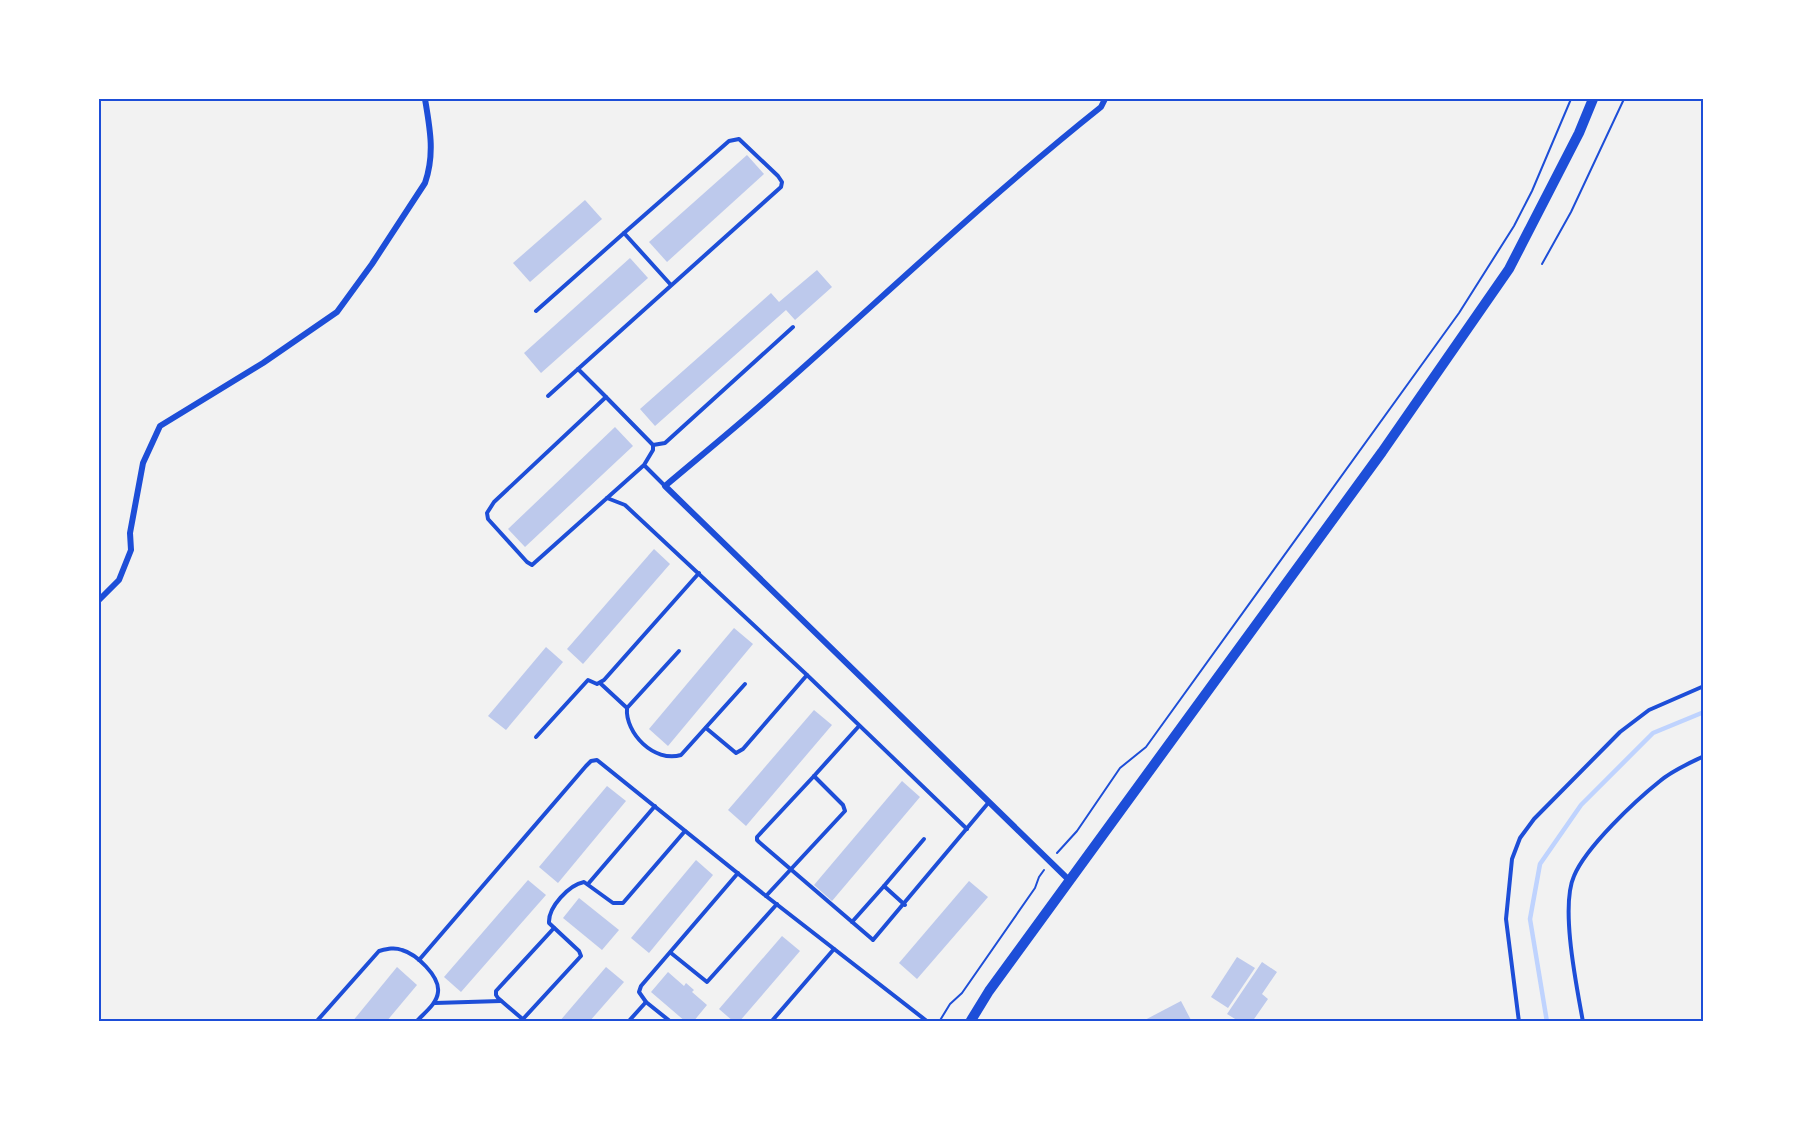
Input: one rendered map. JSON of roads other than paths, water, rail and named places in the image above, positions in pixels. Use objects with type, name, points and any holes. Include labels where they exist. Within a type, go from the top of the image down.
[{"type":"main road","points":[[970,1022],[989,991],[1382,452],[1509,269],[1579,133],[1593,99]]},
{"type":"street","points":[[99,600],[119,580],[131,550],[130,533],[142,463],[160,426],[263,363],[337,312],[372,264],[425,183],[430,168],[433,144],[425,99]]},
{"type":"street","points":[[1070,881],[665,486],[762,404],[992,198],[1101,107],[1105,99]]},
{"type":"lane","points":[[536,311],[733,139],[743,141],[782,182],[778,190],[548,396]]},
{"type":"lane","points":[[624,233],[671,285]]},
{"type":"lane","points":[[653,445],[665,443],[793,327]]},
{"type":"lane","points":[[578,369],[606,397],[653,445],[653,450],[645,465],[532,565],[491,523],[487,513],[494,502],[606,397]]},
{"type":"lane","points":[[645,465],[665,486]]},
{"type":"lane","points":[[607,498],[625,505],[699,573],[967,829]]},
{"type":"lane","points":[[536,736],[588,680],[594,684],[600,683],[699,573]]},
{"type":"lane","points":[[679,651],[627,708],[626,718],[631,731],[651,749],[663,756],[681,755],[745,684]]},
{"type":"lane","points":[[706,728],[736,753],[743,749],[807,675]]},
{"type":"lane","points":[[600,683],[627,708]]},
{"type":"lane","points":[[1518,1022],[1506,919],[1512,859],[1520,838],[1534,819],[1620,732],[1649,710],[1704,686]]},
{"type":"lane","points":[[859,725],[758,837],[759,842],[872,939],[875,940],[905,905],[989,802]]},
{"type":"lane","points":[[1583,1022],[1570,934],[1569,897],[1573,877],[1601,836],[1661,780],[1704,756]]},
{"type":"lane","points":[[419,960],[591,762],[597,760],[928,1022]]},
{"type":"lane","points":[[766,896],[845,811],[843,805],[814,776]]},
{"type":"lane","points":[[588,884],[655,806]]},
{"type":"lane","points":[[554,928],[496,991],[496,995],[524,1021],[581,956],[579,951],[549,923],[549,916],[559,900],[575,885],[583,882],[613,903],[623,903],[686,831]]},
{"type":"lane","points":[[852,922],[924,839]]},
{"type":"lane","points":[[671,1022],[646,1002],[639,992],[641,986],[738,873]]},
{"type":"lane","points":[[884,886],[905,905]]},
{"type":"lane","points":[[671,953],[707,982],[777,904]]},
{"type":"lane","points":[[316,1022],[379,951],[391,948],[404,950],[419,960],[430,972],[438,986],[435,1003],[416,1022]]},
{"type":"lane","points":[[771,1022],[834,949]]},
{"type":"lane","points":[[435,1003],[502,1001]]},
{"type":"lane","points":[[628,1022],[646,1002]]},
{"type":"waterway","points":[[1547,1022],[1530,919],[1540,864],[1581,805],[1653,733],[1704,712]]}]
